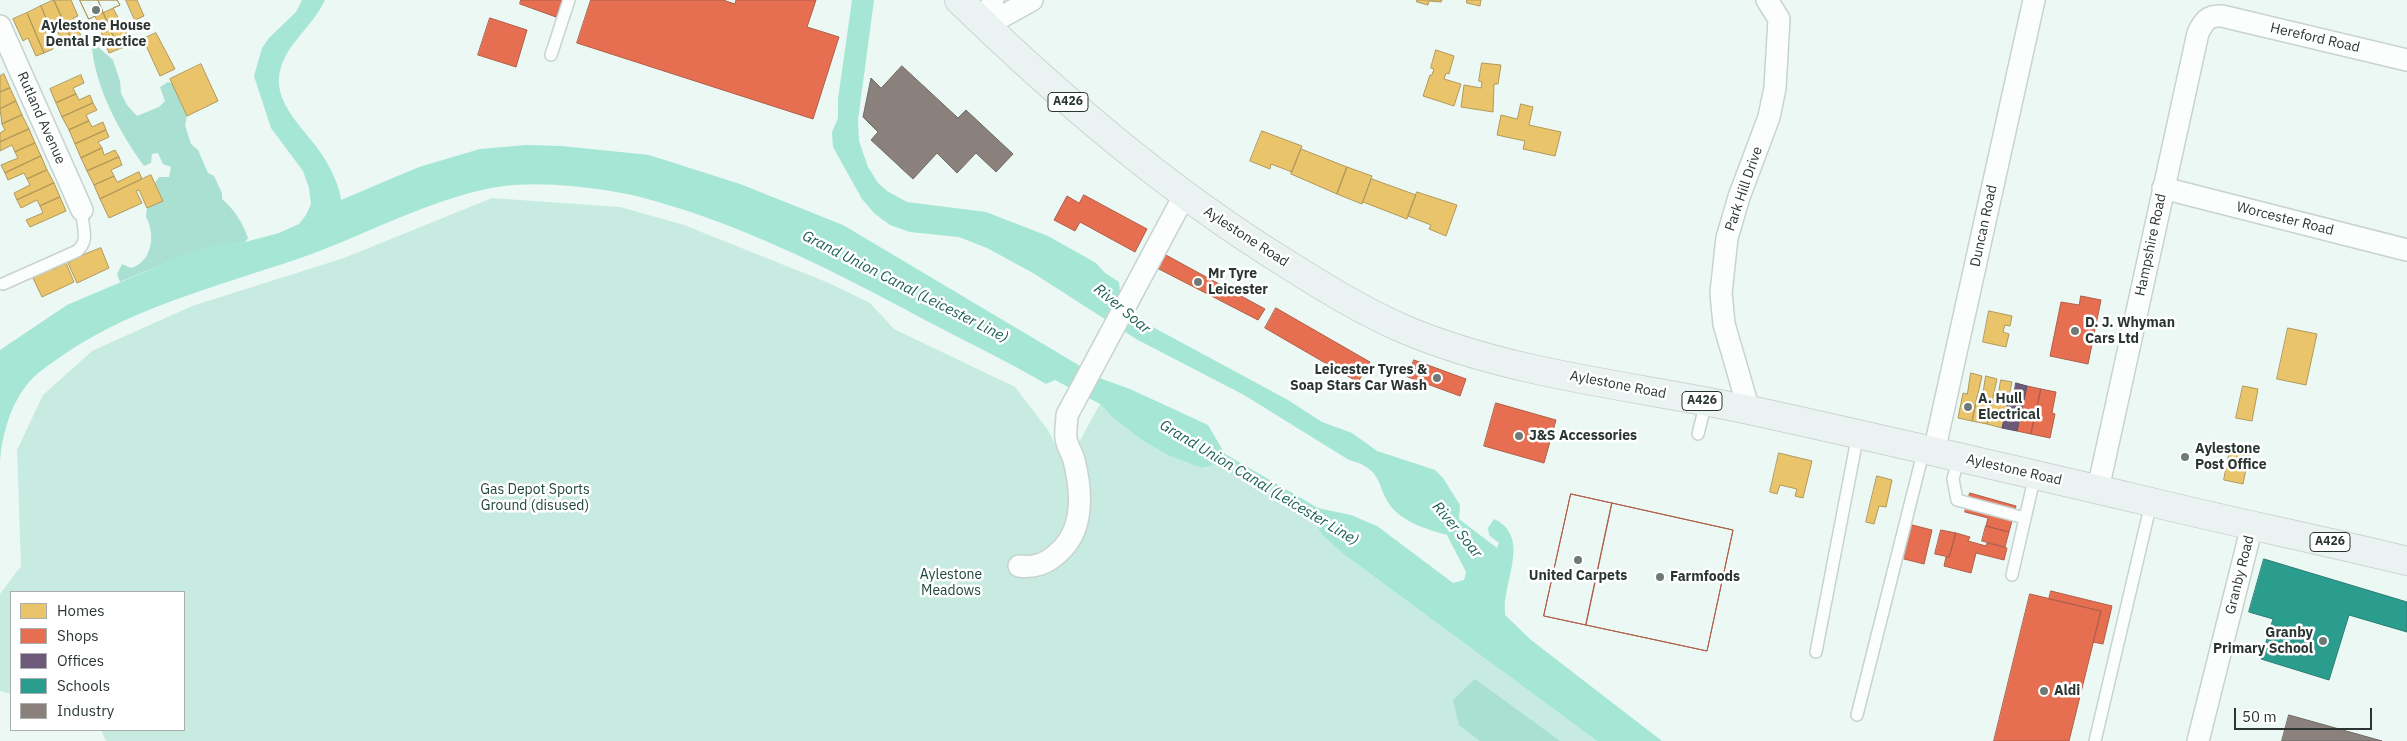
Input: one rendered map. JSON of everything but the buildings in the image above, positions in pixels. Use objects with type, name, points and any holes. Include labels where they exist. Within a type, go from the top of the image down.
[{"type":"main road","name":"Aylestone Road","points":[[959,0],[1083,115],[1184,196],[1239,234],[1334,293],[1406,329],[1478,355],[1584,379],[1749,410],[1858,434],[2407,561]]},
{"type":"street","points":[[986,26],[993,0]]},
{"type":"street","points":[[986,26],[1032,0]]},
{"type":"street","name":"Park Hill Drive","points":[[1749,410],[1724,324],[1721,293],[1728,238],[1739,198],[1769,116],[1775,88],[1781,9],[1767,0]]},
{"type":"street","name":"Duncan Road","points":[[1939,453],[2034,0]]},
{"type":"street","name":"Hampshire Road","points":[[2098,489],[2198,33],[2204,20],[2213,15],[2222,16]]},
{"type":"street","name":"Hereford Road","points":[[2222,16],[2407,60]]},
{"type":"street","name":"Rutland Avenue","points":[[0,26],[82,210]]},
{"type":"street","name":"Worcester Road","points":[[2163,188],[2407,250]]},
{"type":"street","points":[[1020,566],[1033,568],[1050,560],[1068,545],[1078,521],[1081,497],[1074,459],[1066,440],[1067,415],[1128,297],[1184,196]]},
{"type":"street","name":"Granby Road","points":[[2198,741],[2252,526]]},
{"type":"lane","points":[[552,55],[569,0]]},
{"type":"lane","points":[[3,284],[77,251],[84,245],[86,238],[82,221],[82,210]]},
{"type":"lane","points":[[1698,434],[1706,402]]},
{"type":"lane","points":[[1816,652],[1858,434]]},
{"type":"lane","points":[[1939,453],[1953,479],[1958,500],[2025,518]]},
{"type":"lane","points":[[1857,715],[1939,453]]},
{"type":"lane","points":[[2012,575],[2035,475]]},
{"type":"lane","points":[[2095,741],[2151,503]]},
{"type":"green space","points":[[492,198],[620,207],[684,225],[829,283],[870,303],[894,329],[1015,387],[1048,430],[1056,446],[1078,444],[1100,404],[1113,418],[1142,440],[1202,468],[1217,464],[1314,521],[1323,536],[1342,553],[1597,741],[106,741],[101,731],[185,731],[185,591],[10,591],[10,694],[0,691],[0,594],[21,566],[17,450],[43,395],[92,351],[192,306],[344,258]]},
{"type":"shaded area","points":[[98,47],[113,60],[120,81],[121,93],[127,105],[137,116],[159,107],[165,101],[160,87],[168,82],[172,83],[187,116],[185,125],[191,144],[198,150],[208,173],[214,176],[222,193],[222,199],[244,227],[248,238],[245,242],[228,244],[197,252],[120,282],[117,274],[122,264],[131,268],[138,265],[148,254],[151,232],[146,217],[147,208],[163,201],[155,183],[159,177],[169,177],[171,167],[163,164],[158,153],[152,154],[151,163],[144,166],[126,139],[110,110],[98,79],[92,48]]},
{"type":"shaded area","points":[[1475,679],[1560,741],[1480,741],[1459,725],[1453,700]]},
{"type":"water","points":[[302,0],[325,0],[283,61],[280,71],[280,92],[295,120],[328,164],[338,186],[341,200],[419,167],[480,149],[526,145],[562,146],[649,155],[740,184],[843,225],[1102,379],[1130,389],[1208,425],[1225,454],[1318,508],[1351,515],[1377,526],[1453,583],[1464,580],[1466,572],[1447,535],[1419,526],[1400,515],[1388,502],[1375,474],[1361,464],[1349,460],[1244,395],[1136,339],[1033,273],[987,248],[959,237],[910,232],[890,225],[875,214],[862,199],[833,147],[832,132],[838,118],[838,99],[852,0],[874,0],[858,120],[859,141],[868,167],[878,183],[887,191],[907,202],[986,212],[1048,236],[1096,263],[1105,273],[1119,282],[1121,302],[1149,325],[1288,400],[1322,422],[1352,433],[1377,451],[1435,470],[1443,478],[1460,505],[1459,519],[1497,548],[1499,543],[1489,535],[1488,528],[1494,519],[1504,526],[1510,534],[1513,543],[1513,553],[1505,601],[1505,615],[1531,640],[1662,741],[1597,741],[1342,553],[1323,536],[1314,521],[1217,464],[1202,468],[1168,455],[1142,440],[1113,418],[1100,404],[1055,380],[1046,384],[810,261],[751,235],[691,212],[620,193],[581,187],[536,184],[491,188],[469,193],[403,216],[317,252],[187,296],[123,321],[63,355],[41,370],[23,389],[8,420],[2,443],[0,464],[0,350],[67,305],[194,251],[220,244],[245,242],[279,233],[299,224],[306,215],[311,204],[309,188],[303,171],[271,128],[254,76],[262,48],[269,38],[296,12]]},
{"type":"place","name":"Aylestone House Dental Practice","points":[[96,10]]},
{"type":"place","name":"Mr Tyre Leicester","points":[[1198,282]]},
{"type":"place","name":"D. J. Whyman Cars Ltd","points":[[2075,331]]},
{"type":"place","name":"Leicester Tyres & Soap Stars Car Wash","points":[[1437,378]]},
{"type":"place","name":"A. Hull Electrical","points":[[1968,407]]},
{"type":"place","name":"J&S Accessories","points":[[1519,436]]},
{"type":"place","name":"Aylestone Post Office","points":[[2185,457]]},
{"type":"place","name":"United Carpets","points":[[1578,560]]},
{"type":"place","name":"Farmfoods","points":[[1660,577]]},
{"type":"place","name":"Granby Primary School","points":[[2323,641]]},
{"type":"place","name":"Aldi","points":[[2044,691]]},
{"type":"water label","name":"Grand Union Canal (Leicester Line)","points":[[905,287]]},
{"type":"water label","name":"River Soar","points":[[1122,309]]},
{"type":"water label","name":"Grand Union Canal (Leicester Line)","points":[[1259,483]]},
{"type":"water label","name":"River Soar","points":[[1457,530]]},
{"type":"park label","name":"Gas Depot Sports Ground (disused)","points":[[535,498]]},
{"type":"park label","name":"Aylestone Meadows","points":[[951,584]]}]
